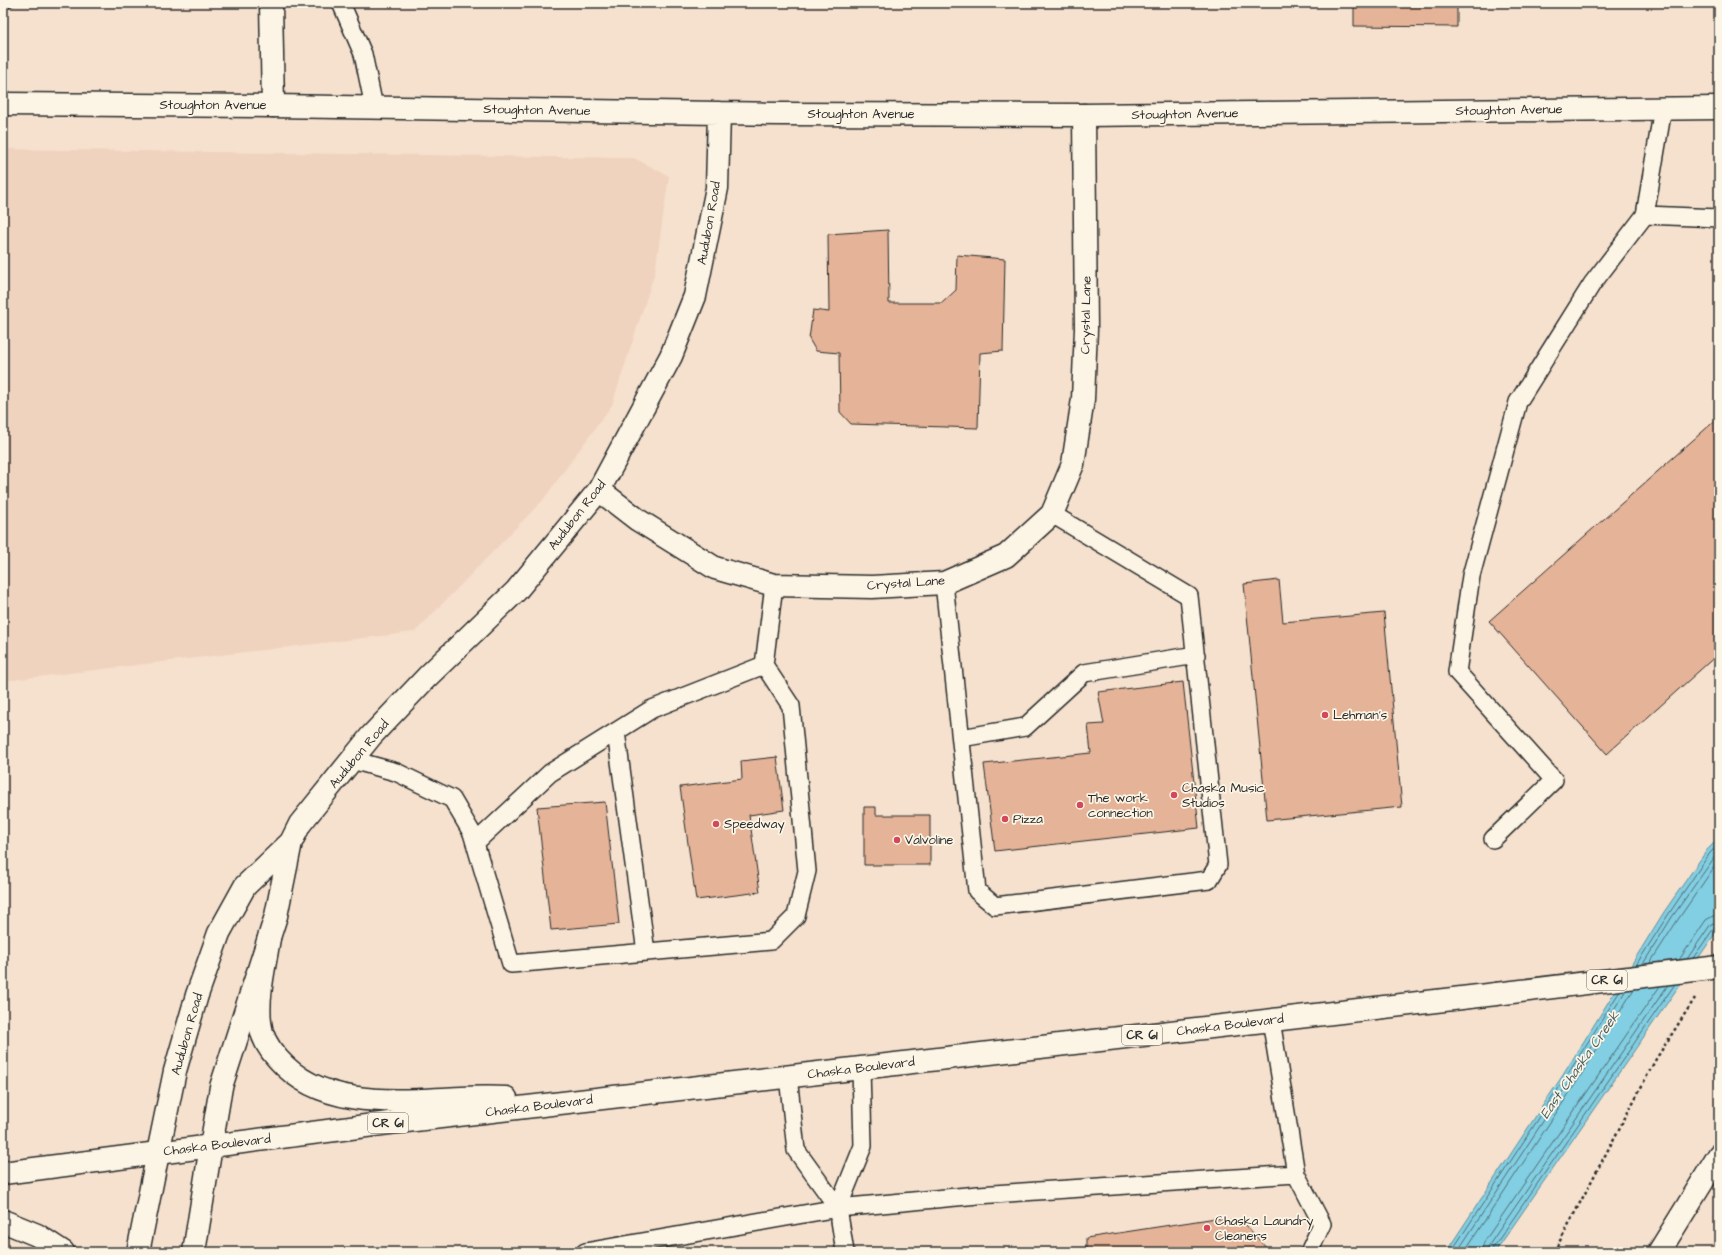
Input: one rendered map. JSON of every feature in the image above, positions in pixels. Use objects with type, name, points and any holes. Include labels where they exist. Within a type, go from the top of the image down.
[{"type":"street","points":[[271,3],[273,106]]},
{"type":"street","name":"Stoughton Avenue","points":[[3,104],[374,107],[719,113],[1084,115],[1719,108]]},
{"type":"street","name":"Audubon Road","points":[[194,1252],[221,1087],[276,916],[291,842],[300,824],[371,736],[427,677],[516,591],[599,490],[671,356],[695,296],[717,188],[719,113]]},
{"type":"street","name":"Crystal Lane","points":[[599,490],[638,520],[715,568],[774,585],[872,586],[944,583],[1006,556],[1052,514],[1073,464],[1083,400],[1086,277],[1084,115]]},
{"type":"street","name":"Audubon Road","points":[[138,1252],[175,1071],[197,996],[220,933],[245,886],[291,842]]},
{"type":"street","points":[[269,938],[260,1002],[260,1024],[268,1048],[296,1077],[315,1088],[352,1098],[407,1100],[487,1097],[565,1103]]},
{"type":"street","name":"Chaska Boulevard","points":[[3,1173],[211,1146],[788,1076],[1719,967]]},
{"type":"street","points":[[1659,1252],[1719,1155]]},
{"type":"street","points":[[3,1222],[37,1235],[63,1252]]},
{"type":"lane","points":[[341,3],[363,54],[374,107]]},
{"type":"lane","points":[[1493,839],[1554,780],[1457,672],[1471,576],[1518,402],[1592,284],[1645,215],[1663,108]]},
{"type":"lane","points":[[1645,215],[1719,218]]},
{"type":"lane","points":[[944,583],[977,891],[995,906],[1209,880],[1218,865],[1189,596],[1052,514]]},
{"type":"lane","points":[[352,760],[396,772],[452,799],[472,833],[511,964],[771,942],[796,916],[807,871],[791,706],[764,665],[774,585]]},
{"type":"lane","points":[[961,738],[1025,727],[1084,673],[1196,655]]},
{"type":"lane","points":[[475,843],[550,773],[652,709],[764,665]]},
{"type":"lane","points":[[616,732],[646,952]]},
{"type":"lane","points":[[1271,1020],[1296,1174],[1322,1224],[1308,1252]]},
{"type":"lane","points":[[838,1208],[864,1146],[861,1068]]},
{"type":"lane","points":[[788,1076],[796,1150],[838,1208],[845,1252]]},
{"type":"lane","points":[[585,1252],[838,1208],[978,1195],[1296,1174]]},
{"type":"path","points":[[1554,1252],[1656,1059],[1698,994]]},
{"type":"shaded area","points":[[3,149],[634,158],[669,176],[655,272],[612,405],[543,500],[415,632],[3,681]]},
{"type":"water","name":"East Chaska Creek","points":[[1719,838],[1719,928],[1495,1252],[1446,1252],[1563,1075],[1664,912],[1707,850]]},
{"type":"building","points":[[4,3],[17,3],[7,9]]},
{"type":"building","points":[[1354,3],[1457,3],[1457,27],[1354,26]]},
{"type":"building","points":[[888,230],[889,303],[942,303],[956,290],[957,255],[1005,259],[1003,351],[980,353],[978,428],[851,424],[840,412],[839,353],[816,351],[809,339],[813,310],[829,312],[828,234]]},
{"type":"building","points":[[1719,417],[1719,653],[1607,754],[1489,621]]},
{"type":"building","name":"Lehman's","points":[[1279,580],[1283,622],[1384,613],[1402,807],[1267,820],[1244,584]]},
{"type":"building","points":[[1183,682],[1199,828],[995,851],[984,764],[1091,753],[1088,725],[1104,724],[1098,692]]},
{"type":"building","points":[[777,757],[784,810],[749,815],[760,892],[696,900],[680,787],[742,779],[741,761]]},
{"type":"building","points":[[605,802],[619,924],[551,930],[537,807]]},
{"type":"building","name":"Valvoline","points":[[864,807],[876,807],[876,815],[930,815],[930,865],[864,865]]},
{"type":"building","points":[[1216,1218],[1246,1225],[1268,1250],[1268,1252],[1086,1252],[1086,1238]]},
{"type":"place","name":"Lehman's","points":[[1325,715]]},
{"type":"place","name":"Chaska Music Studios","points":[[1174,795]]},
{"type":"place","name":"The work connection","points":[[1080,805]]},
{"type":"place","name":"Pizza","points":[[1005,819]]},
{"type":"place","name":"Speedway","points":[[716,824]]},
{"type":"place","name":"Valvoline","points":[[897,840]]},
{"type":"place","name":"Chaska Laundry Cleaners","points":[[1207,1228]]}]
